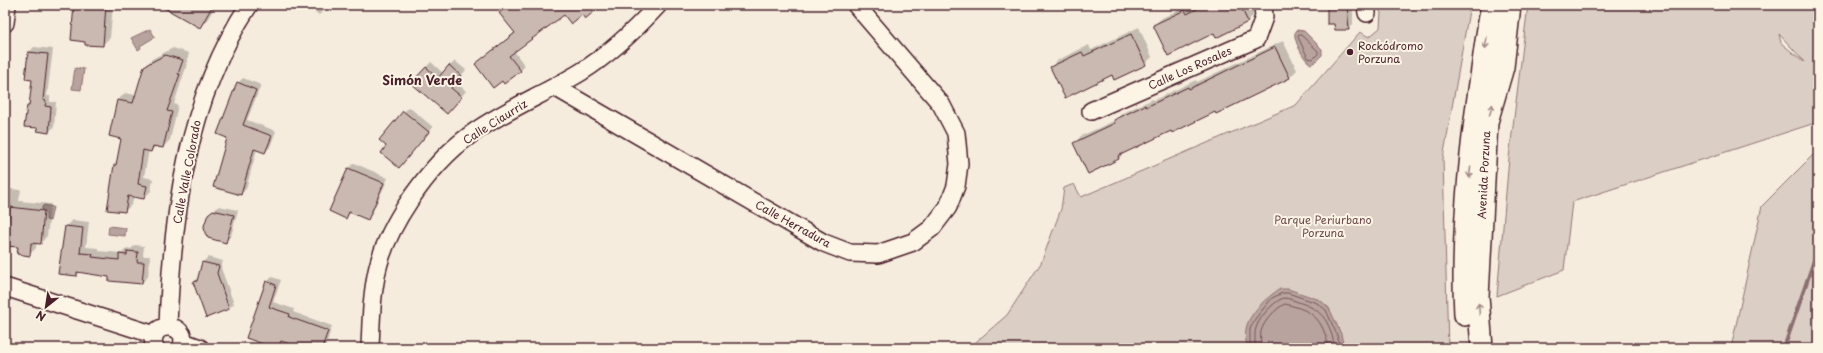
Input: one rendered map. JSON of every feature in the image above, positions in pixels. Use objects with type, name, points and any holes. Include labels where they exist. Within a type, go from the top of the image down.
[{"type":"street","points":[[5,23],[7,5]]},
{"type":"street","name":"Calle Valle Colorado","points":[[159,336],[177,216],[192,134],[204,94],[221,53],[249,5]]},
{"type":"street","name":"Calle Ciaurriz","points":[[370,348],[375,280],[385,247],[399,217],[421,184],[444,157],[471,134],[582,71],[612,49],[639,25],[658,5]]},
{"type":"street","name":"Calle Herradura","points":[[555,87],[824,243],[850,252],[878,254],[913,242],[932,228],[948,207],[956,186],[959,164],[956,133],[941,104],[856,5]]},
{"type":"street","name":"Calle Los Rosales","points":[[1091,111],[1256,39],[1264,17],[1263,5]]},
{"type":"street","name":"Avenida Porzuna","points":[[1467,348],[1464,280],[1467,198],[1475,116],[1492,5]]},
{"type":"street","name":"Avenida Porzuna","points":[[1482,348],[1478,297],[1487,122],[1503,67],[1510,5]]},
{"type":"street","points":[[5,287],[159,336],[177,329],[180,332],[182,345],[200,348]]},
{"type":"green space","name":"Parque Periurbano Porzuna","points":[[1371,5],[1470,5],[1443,159],[1448,348],[969,348],[1007,315],[1041,263],[1061,209],[1064,188],[1074,184],[1081,197],[1296,105],[1360,32],[1369,37],[1380,28],[1381,12]]},
{"type":"green space","points":[[1528,5],[1818,5],[1818,71],[1813,69],[1818,73],[1818,122],[1572,202],[1564,270],[1497,296],[1509,158]],"holes":[[[1779,34],[1804,61],[1781,43]]]},
{"type":"green space","points":[[1818,150],[1818,338],[1809,348],[1731,348],[1762,206]]},
{"type":"water","points":[[150,29],[155,37],[140,46],[141,48],[138,50],[131,38]]},
{"type":"water","points":[[1297,30],[1304,31],[1322,49],[1322,55],[1311,64],[1305,59],[1297,45],[1295,33]]},
{"type":"water","points":[[75,68],[84,69],[81,90],[72,89]]},
{"type":"water","points":[[44,205],[53,207],[50,221],[46,220],[46,212],[42,210]]},
{"type":"water","points":[[109,226],[126,228],[125,236],[108,234]]},
{"type":"water","points":[[1280,289],[1288,289],[1320,300],[1329,308],[1341,334],[1344,348],[1247,348],[1246,331],[1251,317],[1264,301]]},
{"type":"building","points":[[74,5],[106,5],[103,46],[85,45],[85,42],[71,40]]},
{"type":"building","points":[[159,5],[213,5],[200,28]]},
{"type":"building","points":[[509,5],[602,5],[585,19],[582,15],[571,24],[564,15],[509,56],[521,71],[504,84],[502,81],[493,88],[475,64],[515,33],[499,13]]},
{"type":"building","points":[[1205,5],[1240,5],[1248,22],[1216,38],[1214,33],[1168,56],[1153,25],[1185,10],[1187,14]]},
{"type":"building","points":[[1327,5],[1347,5],[1349,30],[1335,30],[1334,24],[1327,24]]},
{"type":"building","points":[[1131,34],[1146,65],[1114,80],[1112,75],[1065,98],[1050,67],[1082,52],[1084,56]]},
{"type":"building","points":[[1275,47],[1290,78],[1216,114],[1215,112],[1172,133],[1171,131],[1118,156],[1119,159],[1088,174],[1073,143],[1115,123],[1114,120],[1145,105],[1146,107],[1188,87],[1189,89]]},
{"type":"building","points":[[28,52],[48,54],[43,100],[46,101],[45,106],[51,107],[49,133],[37,131],[38,128],[24,127],[27,106],[29,106],[32,80],[25,79]]},
{"type":"building","points":[[165,55],[183,60],[178,74],[180,74],[167,111],[172,112],[163,148],[153,146],[151,152],[143,150],[138,184],[147,186],[144,199],[128,196],[125,212],[107,210],[114,165],[116,165],[121,139],[109,136],[117,100],[133,103],[144,66]]},
{"type":"building","points":[[449,65],[461,76],[451,88],[462,97],[447,114],[411,83],[426,67],[438,78]]},
{"type":"building","points":[[237,82],[256,90],[243,125],[272,136],[265,153],[254,149],[241,195],[213,187],[227,138],[217,134]]},
{"type":"building","points":[[403,111],[429,132],[399,168],[381,153],[386,146],[379,140]]},
{"type":"building","points":[[348,168],[384,183],[368,220],[349,212],[346,219],[329,211]]},
{"type":"building","points":[[10,207],[44,211],[41,244],[31,243],[30,256],[17,254],[18,247],[5,246]]},
{"type":"building","points":[[213,210],[234,215],[226,243],[208,238],[205,233],[204,226],[208,214]]},
{"type":"building","points":[[65,226],[83,228],[80,253],[93,254],[92,257],[119,260],[119,254],[127,255],[127,251],[138,252],[137,262],[144,262],[142,284],[109,281],[109,277],[77,272],[77,276],[58,274]]},
{"type":"building","points":[[202,262],[219,266],[217,273],[229,309],[206,318],[193,282],[197,281]]},
{"type":"building","points":[[266,281],[276,285],[269,307],[290,314],[289,317],[328,331],[322,348],[301,348],[281,341],[278,348],[274,348],[246,338]]},
{"type":"waterway","points":[[1784,348],[1818,249]]},
{"type":"place","name":"Rockódromo Porzuna","points":[[1350,52]]},
{"type":"district","name":"Simón Verde","points":[[422,80]]}]
